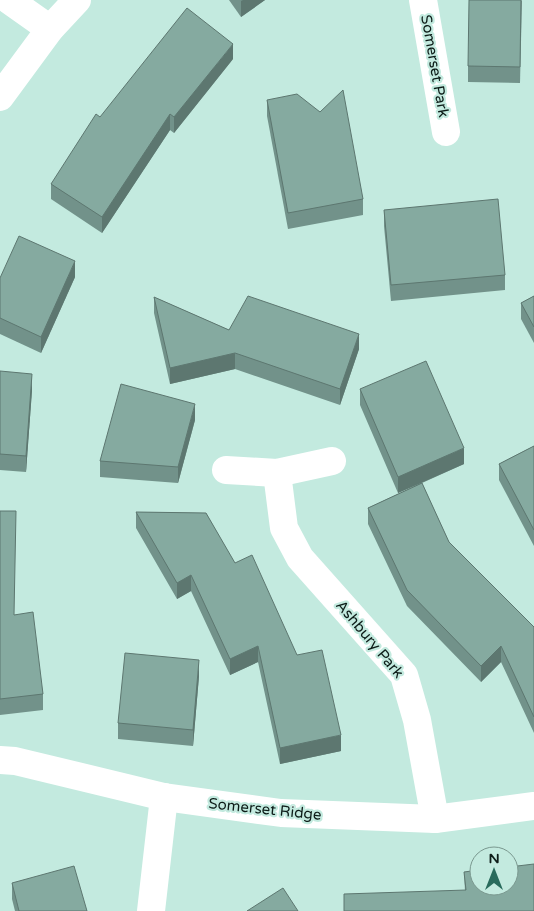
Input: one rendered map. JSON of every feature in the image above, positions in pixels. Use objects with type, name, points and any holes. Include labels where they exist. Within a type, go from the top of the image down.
[{"type":"street","points":[[9,0],[50,29]]},
{"type":"street","points":[[0,98],[50,29],[77,0]]},
{"type":"street","name":"Somerset Park","points":[[423,0],[446,132]]},
{"type":"street","points":[[226,470],[278,472],[332,461]]},
{"type":"street","name":"Ashbury Park","points":[[278,472],[284,528],[300,558],[404,675],[417,720],[435,819]]},
{"type":"street","name":"Somerset Ridge","points":[[0,760],[15,761],[164,797],[281,813],[435,819],[534,806]]},
{"type":"street","points":[[151,911],[164,797]]},
{"type":"building","points":[[469,0],[521,0],[520,67],[468,66]]},
{"type":"building","points":[[187,8],[233,44],[174,117],[170,114],[102,217],[51,184],[96,114],[100,117]]},
{"type":"building","points":[[343,90],[363,199],[288,213],[267,100],[297,94],[320,112]]},
{"type":"building","points":[[498,199],[505,275],[391,285],[384,210]]},
{"type":"building","points":[[19,236],[75,261],[41,337],[0,318],[0,278]]},
{"type":"building","points":[[248,296],[359,334],[340,389],[235,353],[170,368],[154,297],[229,330]]},
{"type":"building","points":[[534,296],[534,327],[521,303]]},
{"type":"building","points":[[426,361],[464,448],[398,477],[360,389]]},
{"type":"building","points":[[0,371],[32,374],[26,456],[0,454]]},
{"type":"building","points":[[121,384],[195,404],[178,467],[100,461]]},
{"type":"building","points":[[534,446],[534,530],[499,464]]},
{"type":"building","points":[[422,483],[449,542],[534,627],[534,717],[501,646],[481,666],[407,590],[368,508]]},
{"type":"building","points":[[0,511],[16,511],[14,615],[33,612],[43,694],[0,699]]},
{"type":"building","points":[[136,512],[206,513],[235,563],[252,555],[297,655],[322,650],[341,735],[280,748],[258,646],[230,659],[191,575],[177,583]]},
{"type":"building","points":[[125,653],[199,660],[193,730],[118,723]]},
{"type":"building","points":[[534,864],[534,911],[344,911],[344,894],[466,890],[464,872],[469,871],[469,896],[519,896],[519,866]]},
{"type":"building","points":[[74,866],[87,911],[19,911],[12,883]]},
{"type":"building","points":[[283,888],[298,911],[247,911]]}]
